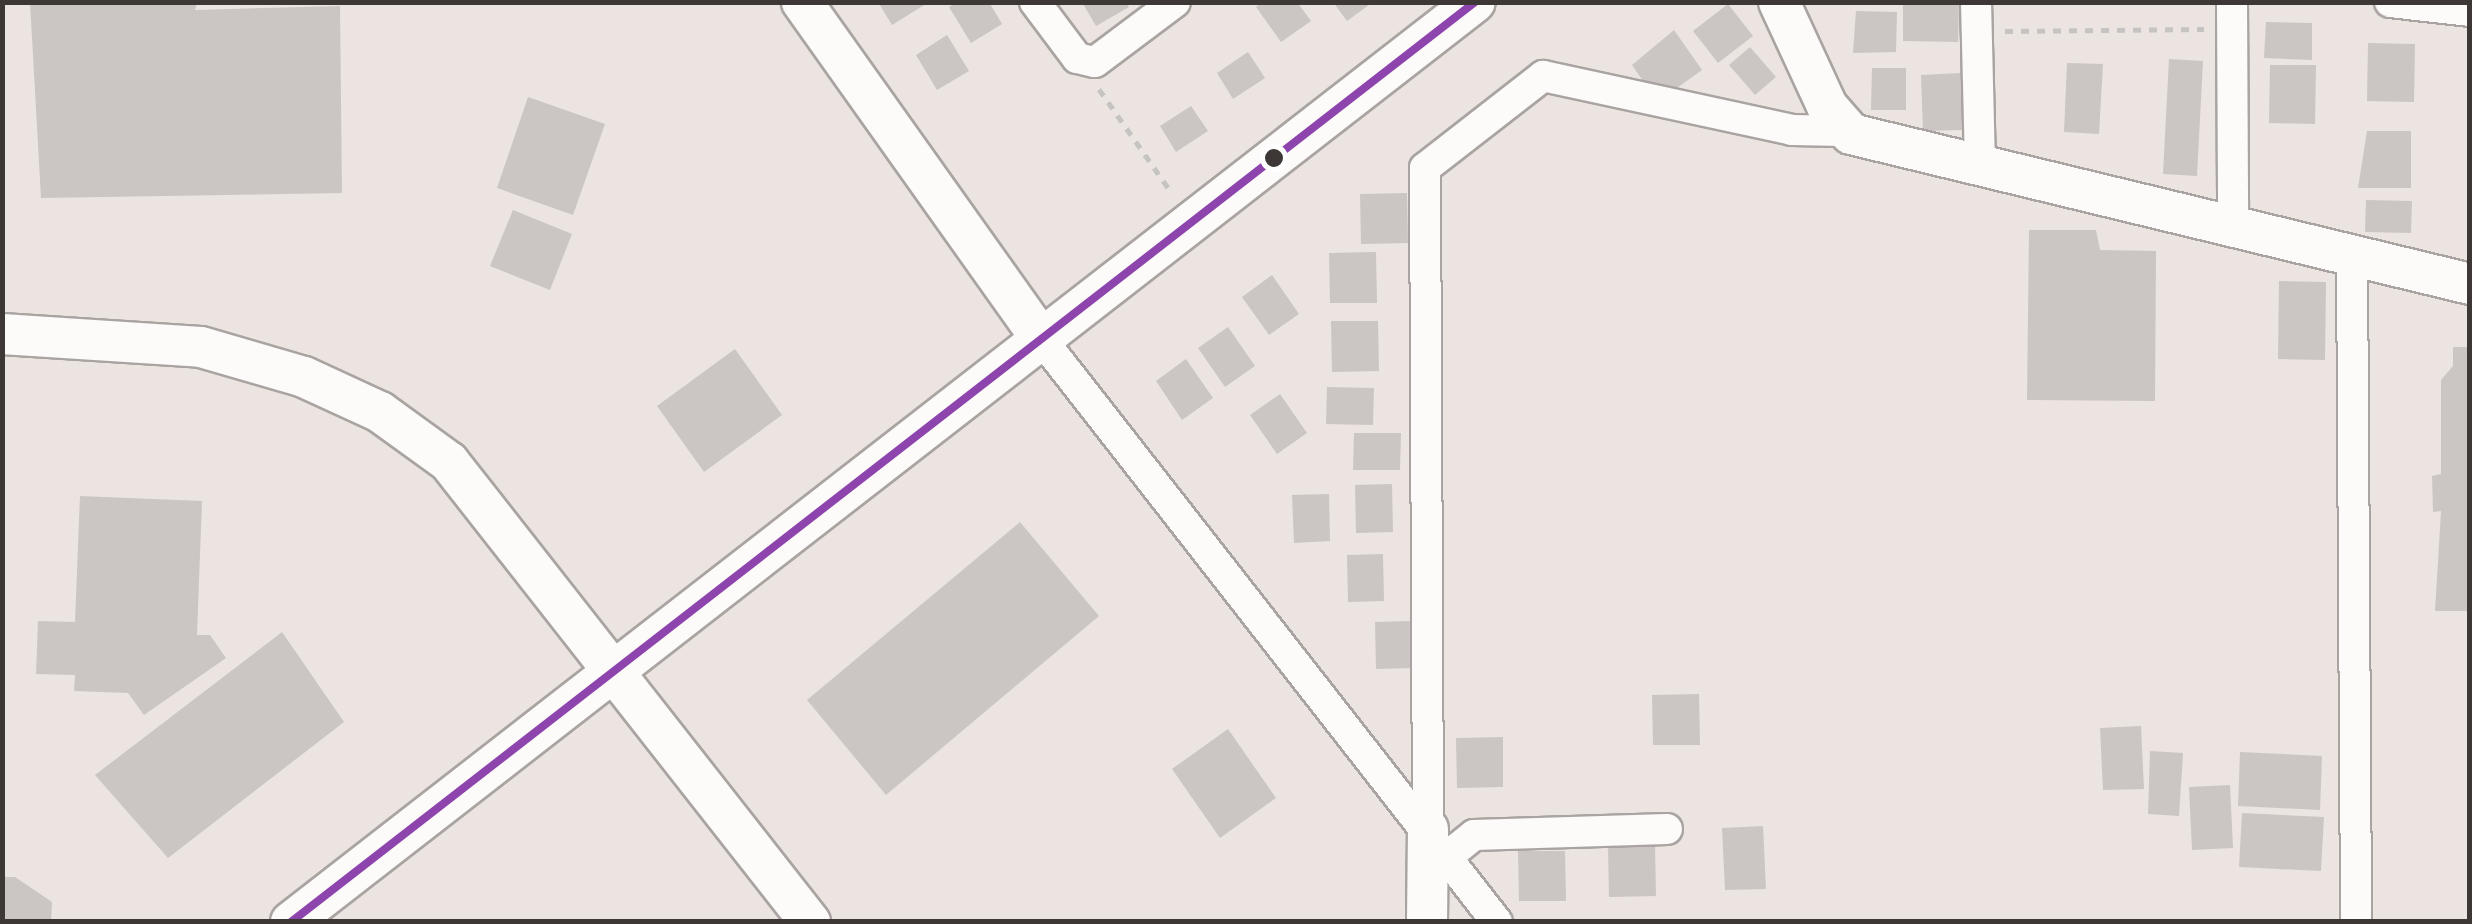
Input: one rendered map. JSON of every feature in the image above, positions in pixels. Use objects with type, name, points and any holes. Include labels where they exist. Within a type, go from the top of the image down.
[{"type":"street","points":[[802,2],[1043,342],[1497,922]]},
{"type":"street","points":[[1035,2],[1077,58],[1106,59],[1175,2]]},
{"type":"street","points":[[290,922],[1043,342],[1476,2]]},
{"type":"street","points":[[1779,2],[1844,130]]},
{"type":"street","points":[[2390,2],[2470,11]]},
{"type":"street","points":[[2232,16],[2234,228]]},
{"type":"street","points":[[1976,17],[1980,168]]},
{"type":"street","points":[[1427,922],[1438,842],[1424,168],[1543,76],[1792,130],[1844,130],[1980,168],[2470,284]]},
{"type":"street","points":[[2352,258],[2356,922]]},
{"type":"street","points":[[2,334],[201,347],[304,377],[380,412],[449,462],[810,922]]},
{"type":"street","points":[[1438,842],[1474,835],[1666,829]]},
{"type":"path","points":[[1976,17],[2232,16]]},
{"type":"path","points":[[1077,58],[1170,192]]},
{"type":"building","points":[[30,2],[197,2],[195,10],[340,6],[342,193],[41,198]]},
{"type":"building","points":[[878,2],[929,2],[892,25]]},
{"type":"building","points":[[957,2],[989,2],[1002,24],[971,43],[949,7]]},
{"type":"building","points":[[1082,2],[1126,2],[1129,7],[1096,26]]},
{"type":"building","points":[[1262,2],[1297,2],[1311,21],[1281,42],[1256,7]]},
{"type":"building","points":[[1333,2],[1373,2],[1347,21]]},
{"type":"building","points":[[1903,2],[1959,2],[1958,42],[1903,41]]},
{"type":"building","points":[[1728,4],[1753,36],[1718,63],[1693,31]]},
{"type":"building","points":[[1856,11],[1897,12],[1896,52],[1853,53]]},
{"type":"building","points":[[2266,22],[2312,23],[2312,60],[2264,58]]},
{"type":"building","points":[[1674,30],[1702,70],[1674,90],[1643,81],[1632,65]]},
{"type":"building","points":[[947,35],[969,71],[937,90],[916,55]]},
{"type":"building","points":[[2368,43],[2415,44],[2414,102],[2367,101]]},
{"type":"building","points":[[1750,47],[1776,77],[1755,95],[1729,65]]},
{"type":"building","points":[[1248,52],[1265,78],[1233,99],[1217,73]]},
{"type":"building","points":[[2169,59],[2203,61],[2197,176],[2163,174]]},
{"type":"building","points":[[2067,63],[2103,64],[2099,134],[2064,132]]},
{"type":"building","points":[[2270,65],[2316,65],[2315,124],[2269,123]]},
{"type":"building","points":[[1872,68],[1906,68],[1906,110],[1871,110]]},
{"type":"building","points":[[1961,73],[1963,130],[1923,131],[1921,75]]},
{"type":"building","points":[[528,97],[605,124],[573,215],[497,188]]},
{"type":"building","points":[[1191,106],[1208,131],[1176,152],[1160,126]]},
{"type":"building","points":[[2367,131],[2411,131],[2411,188],[2358,188]]},
{"type":"building","points":[[1407,193],[1408,243],[1361,244],[1360,194]]},
{"type":"building","points":[[2366,200],[2412,201],[2411,233],[2365,232]]},
{"type":"building","points":[[513,210],[572,234],[550,290],[490,266]]},
{"type":"building","points":[[2029,230],[2096,230],[2100,250],[2156,251],[2155,401],[2027,400]]},
{"type":"building","points":[[1376,252],[1377,303],[1330,303],[1329,253]]},
{"type":"building","points":[[1272,275],[1299,314],[1269,335],[1242,297]]},
{"type":"building","points":[[2279,281],[2326,282],[2325,360],[2278,359]]},
{"type":"building","points":[[1331,321],[1378,321],[1379,371],[1332,372]]},
{"type":"building","points":[[1228,327],[1255,366],[1225,387],[1198,348]]},
{"type":"building","points":[[2453,347],[2470,347],[2470,611],[2435,611],[2441,511],[2433,512],[2432,476],[2441,474],[2441,380],[2453,366]]},
{"type":"building","points":[[735,349],[782,415],[704,472],[657,406]]},
{"type":"building","points":[[1186,359],[1213,398],[1182,420],[1156,381]]},
{"type":"building","points":[[1327,387],[1374,388],[1373,425],[1326,424]]},
{"type":"building","points":[[1280,394],[1307,433],[1277,454],[1250,415]]},
{"type":"building","points":[[1354,433],[1401,433],[1400,470],[1353,470]]},
{"type":"building","points":[[1392,484],[1393,532],[1356,533],[1355,485]]},
{"type":"building","points":[[1329,494],[1330,541],[1294,543],[1292,495]]},
{"type":"building","points":[[80,496],[202,501],[197,635],[210,635],[226,658],[144,715],[128,693],[74,691],[75,675],[36,674],[38,621],[75,622]]},
{"type":"building","points":[[1020,522],[1099,616],[886,795],[807,700]]},
{"type":"building","points":[[1383,554],[1384,601],[1348,602],[1347,555]]},
{"type":"building","points":[[1411,621],[1413,668],[1376,669],[1375,622]]},
{"type":"building","points":[[282,632],[344,722],[168,858],[95,775]]},
{"type":"building","points":[[1699,694],[1700,745],[1653,745],[1652,695]]},
{"type":"building","points":[[2141,726],[2144,789],[2103,790],[2100,728]]},
{"type":"building","points":[[1228,729],[1276,798],[1220,838],[1172,769]]},
{"type":"building","points":[[1503,737],[1503,787],[1457,788],[1456,738]]},
{"type":"building","points":[[2150,751],[2183,753],[2179,816],[2148,814]]},
{"type":"building","points":[[2240,752],[2322,756],[2320,810],[2238,806]]},
{"type":"building","points":[[2230,785],[2233,848],[2192,850],[2189,787]]},
{"type":"building","points":[[2242,813],[2324,817],[2321,871],[2239,867]]},
{"type":"building","points":[[1763,826],[1766,889],[1725,890],[1722,828]]},
{"type":"building","points":[[1608,846],[1655,846],[1656,896],[1609,897]]},
{"type":"building","points":[[1518,851],[1565,851],[1566,901],[1519,901]]},
{"type":"building","points":[[2,877],[15,877],[52,902],[51,922],[2,922]]},
{"type":"transit line","points":[[291,922],[1475,2]]}]
